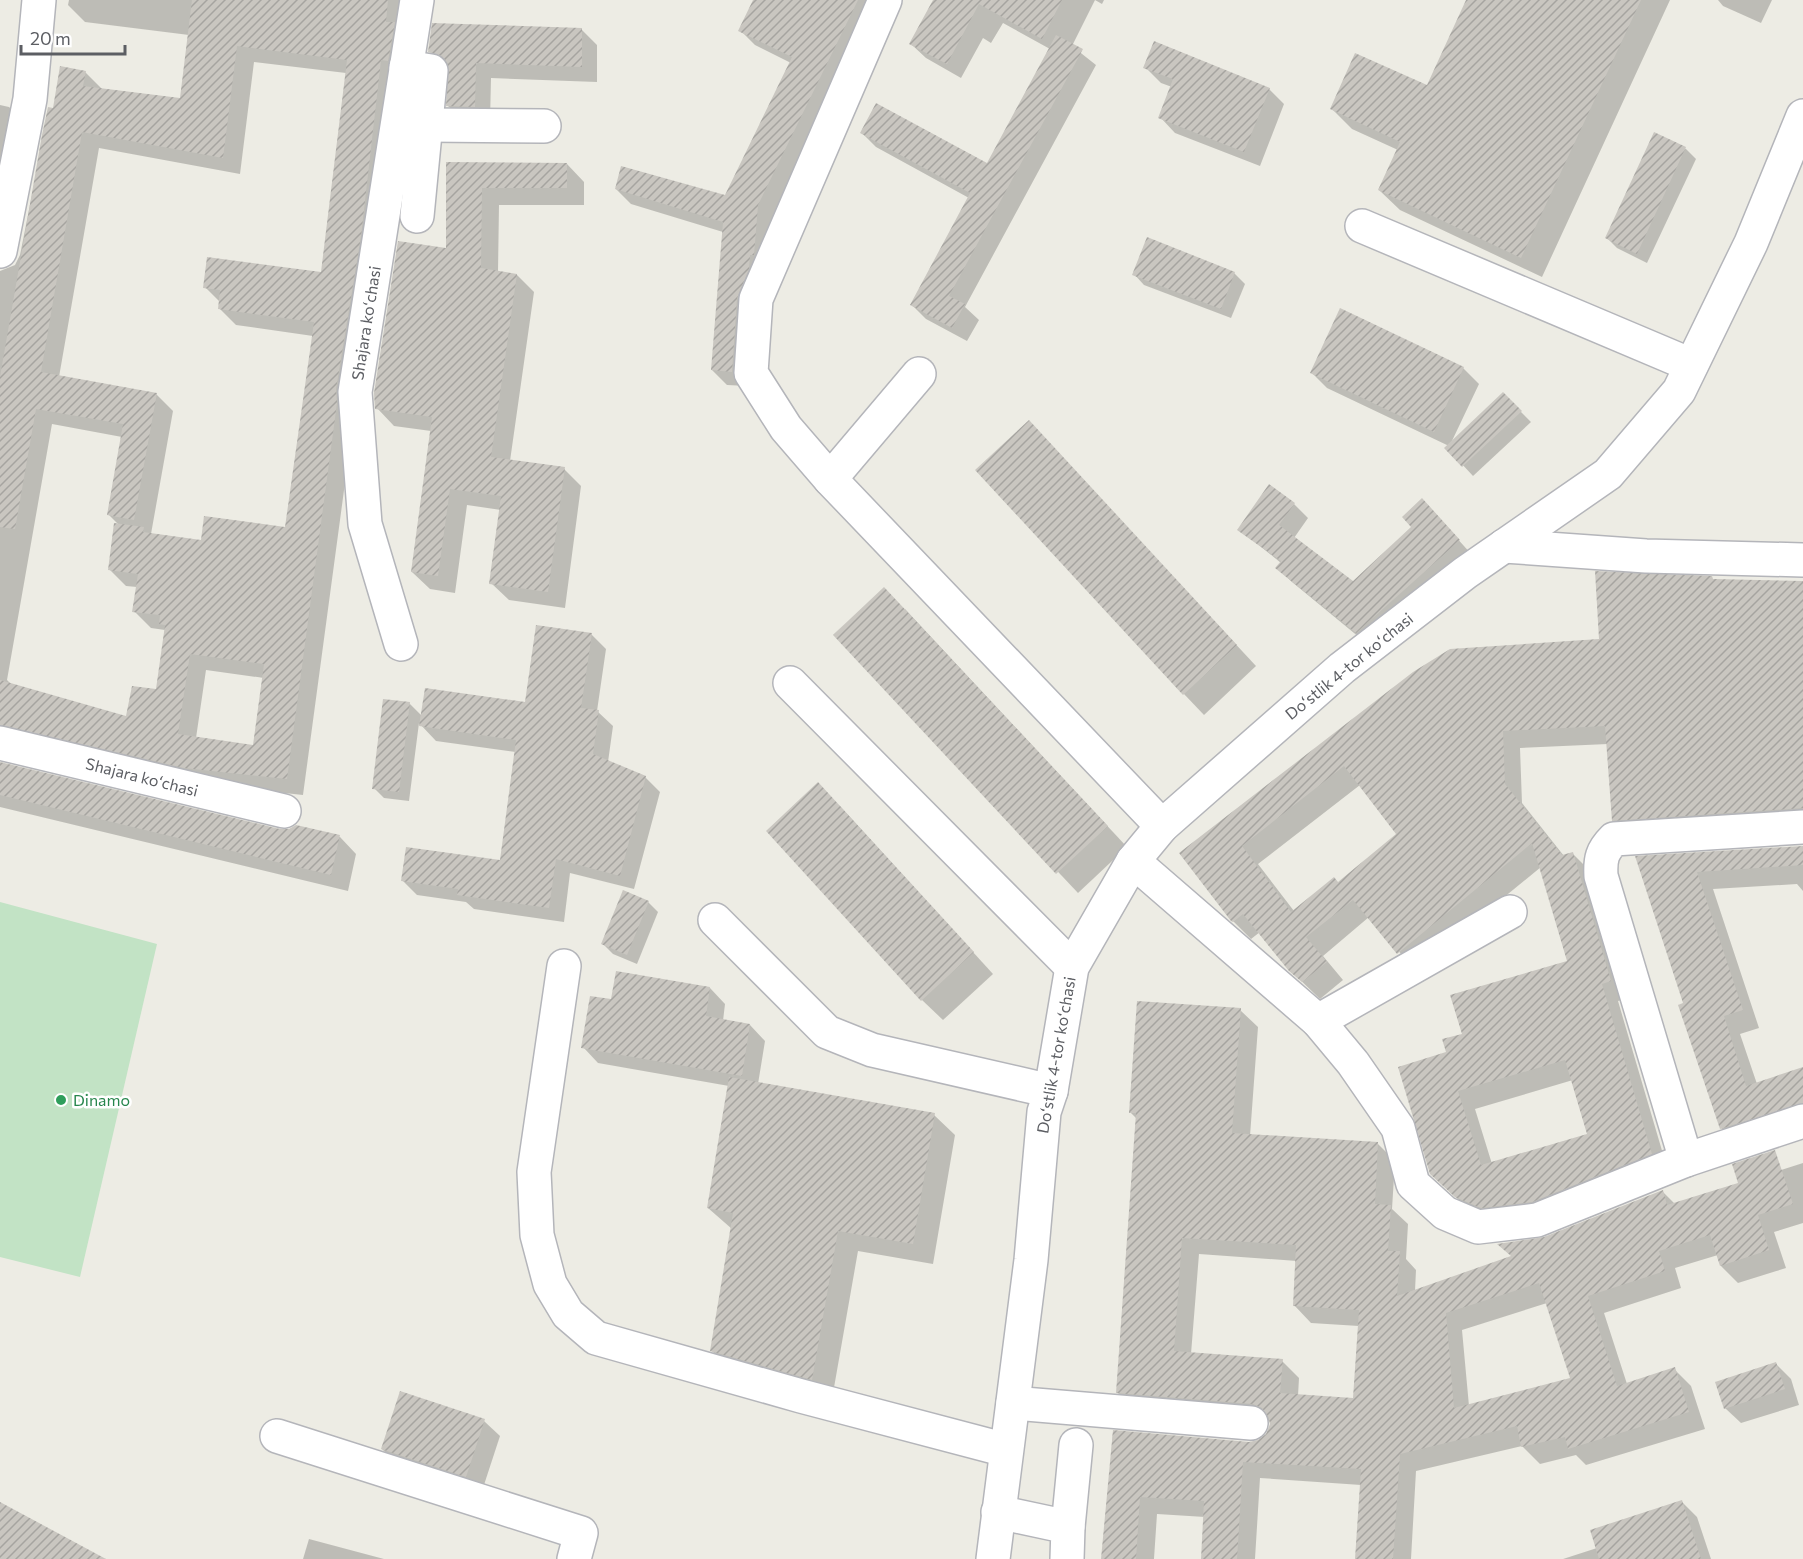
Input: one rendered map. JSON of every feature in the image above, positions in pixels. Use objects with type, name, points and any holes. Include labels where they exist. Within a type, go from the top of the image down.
[{"type":"street","points":[[0,251],[30,99],[39,0]]},
{"type":"street","name":"Shajara koʻchasi","points":[[401,644],[365,524],[355,392],[417,0]]},
{"type":"street","points":[[885,0],[756,300],[751,373],[786,428],[830,479],[1162,826]]},
{"type":"street","points":[[406,67],[432,71],[417,216]]},
{"type":"street","name":"Doʻstlik 4-tor koʻchasi","points":[[993,1559],[1032,1260],[1044,1112],[1051,1091],[1072,967],[1133,861],[1162,826],[1342,668],[1465,573],[1608,474],[1679,391],[1751,243],[1803,116]]},
{"type":"street","points":[[426,125],[544,126]]},
{"type":"street","points":[[1362,226],[1691,365]]},
{"type":"street","points":[[830,479],[919,374]]},
{"type":"street","points":[[1504,546],[1646,556],[1803,560]]},
{"type":"street","points":[[790,683],[1072,967]]},
{"type":"street","name":"Shajara koʻchasi","points":[[0,743],[284,811]]},
{"type":"street","points":[[1686,1160],[1601,876],[1600,859],[1605,848],[1614,839],[1803,827]]},
{"type":"street","points":[[1133,861],[1317,1021],[1353,1064],[1398,1128],[1413,1184],[1445,1213],[1478,1227],[1537,1220],[1686,1160],[1803,1121]]},
{"type":"street","points":[[1317,1021],[1510,912]]},
{"type":"street","points":[[715,920],[827,1032],[872,1050],[1051,1091]]},
{"type":"street","points":[[564,966],[534,1172],[537,1235],[550,1284],[568,1314],[596,1338],[801,1396],[1006,1450]]},
{"type":"street","points":[[1013,1403],[1251,1423]]},
{"type":"street","points":[[277,1437],[580,1533],[574,1559]]},
{"type":"street","points":[[998,1512],[1068,1543],[1077,1444]]},
{"type":"green space","name":"Dinamo","points":[[0,902],[157,944],[80,1277],[0,1257]]},
{"type":"building","points":[[192,0],[388,0],[386,22],[395,22],[388,61],[381,60],[361,236],[336,389],[337,403],[287,779],[184,768],[0,725],[0,680],[126,716],[132,686],[156,689],[165,625],[159,624],[160,615],[132,612],[138,574],[108,570],[114,523],[144,527],[143,532],[201,540],[204,516],[285,527],[314,322],[218,309],[220,290],[203,288],[207,257],[321,272],[347,60],[237,46],[223,158],[82,132],[41,372],[157,393],[134,520],[107,515],[123,424],[36,409],[15,529],[0,527],[0,377],[42,135],[48,107],[53,108],[60,66],[86,71],[83,86],[180,98]],"holes":[[[190,654],[264,664],[253,745],[178,734]]]},
{"type":"building","points":[[753,0],[858,0],[758,205],[754,255],[750,255],[749,269],[737,298],[732,372],[711,370],[723,222],[615,189],[621,166],[725,195],[792,57],[738,31]]},
{"type":"building","points":[[933,0],[1062,0],[1042,39],[979,4],[947,64],[909,44]]},
{"type":"building","points":[[1466,0],[1641,0],[1521,258],[1378,190],[1400,142],[1330,109],[1355,53],[1427,85]]},
{"type":"building","points":[[432,23],[582,28],[582,67],[476,63],[475,107],[446,106],[448,64],[442,56],[428,52]]},
{"type":"building","points":[[1056,35],[1083,49],[949,296],[965,304],[952,328],[910,305],[970,193],[860,133],[876,103],[987,163]]},
{"type":"building","points":[[1154,41],[1270,88],[1244,152],[1158,118],[1173,79],[1143,68]]},
{"type":"building","points":[[1654,132],[1686,147],[1637,254],[1605,238]]},
{"type":"building","points":[[446,162],[567,163],[567,188],[482,188],[481,268],[517,274],[491,457],[565,467],[548,592],[489,584],[501,496],[450,489],[438,576],[411,572],[432,417],[375,409],[374,393],[398,241],[446,248]]},
{"type":"building","points":[[1147,237],[1235,272],[1221,309],[1132,275]]},
{"type":"building","points":[[1340,308],[1464,367],[1434,432],[1310,373]]},
{"type":"building","points":[[1503,392],[1522,411],[1462,467],[1444,448]]},
{"type":"building","points":[[1029,420],[1237,645],[1183,695],[975,470]]},
{"type":"building","points":[[1269,484],[1295,503],[1279,525],[1353,581],[1411,527],[1402,517],[1422,498],[1460,540],[1356,633],[1275,568],[1281,561],[1237,530]]},
{"type":"building","points":[[1595,571],[1712,576],[1713,579],[1803,581],[1803,808],[1612,821],[1605,726],[1503,731],[1505,784],[1562,855],[1573,852],[1611,981],[1602,984],[1652,1154],[1532,1202],[1481,1208],[1455,1197],[1430,1174],[1398,1067],[1446,1052],[1442,1039],[1462,1034],[1450,995],[1567,961],[1532,843],[1397,954],[1353,900],[1306,937],[1327,962],[1302,982],[1289,971],[1243,914],[1233,922],[1231,921],[1179,853],[1413,672],[1450,649],[1599,639]],"holes":[[[1344,766],[1396,834],[1338,882],[1334,877],[1291,912],[1242,846]],[[1565,1060],[1587,1134],[1481,1165],[1458,1091]]]},
{"type":"building","points":[[884,587],[1108,826],[1056,874],[833,635]]},
{"type":"building","points":[[536,625],[592,633],[581,708],[599,710],[593,754],[646,776],[620,876],[556,859],[549,908],[457,895],[458,889],[401,881],[406,847],[500,860],[516,740],[419,726],[425,688],[525,702]]},
{"type":"building","points":[[383,699],[410,702],[399,792],[372,789]]},
{"type":"building","points":[[0,762],[280,829],[289,829],[296,825],[340,835],[331,875],[0,795]]},
{"type":"building","points":[[818,782],[974,952],[921,1001],[766,831]]},
{"type":"building","points":[[1803,846],[1803,865],[1697,872],[1743,1010],[1724,1016],[1746,1086],[1803,1067],[1803,1103],[1720,1129],[1678,1005],[1683,1003],[1635,856]]},
{"type":"building","points":[[623,890],[649,901],[627,955],[601,944]]},
{"type":"building","points":[[616,971],[710,987],[706,1016],[750,1024],[742,1076],[581,1048],[590,996],[611,999]]},
{"type":"building","points":[[1137,1001],[1241,1008],[1232,1133],[1378,1142],[1375,1204],[1391,1205],[1388,1251],[1400,1251],[1397,1296],[1511,1256],[1497,1244],[1544,1237],[1663,1190],[1667,1205],[1738,1183],[1732,1164],[1775,1150],[1793,1204],[1758,1215],[1769,1250],[1720,1266],[1710,1235],[1659,1251],[1665,1271],[1588,1296],[1617,1386],[1675,1367],[1689,1412],[1568,1449],[1565,1437],[1521,1447],[1517,1426],[1400,1454],[1393,1559],[1355,1559],[1361,1469],[1243,1462],[1237,1559],[1201,1559],[1204,1501],[1140,1497],[1136,1559],[1101,1559],[1113,1430],[1249,1442],[1258,1440],[1266,1434],[1270,1424],[1262,1408],[1253,1404],[1116,1393],[1136,1113],[1129,1113]],"holes":[[[1182,1238],[1296,1245],[1293,1306],[1359,1310],[1353,1398],[1280,1393],[1283,1359],[1174,1351]],[[1539,1283],[1570,1378],[1454,1408],[1446,1313]]]},
{"type":"building","points":[[729,1077],[935,1113],[913,1244],[838,1231],[812,1380],[710,1351],[733,1213],[707,1208]]},
{"type":"building","points":[[1776,1362],[1785,1389],[1724,1409],[1715,1382]]},
{"type":"building","points":[[400,1391],[485,1419],[466,1477],[381,1449]]},
{"type":"building","points":[[1682,1500],[1701,1559],[1599,1559],[1590,1530]]},
{"type":"building","points":[[0,1502],[106,1559],[0,1559]]},
{"type":"place","name":"Dinamo","points":[[61,1100]]}]
